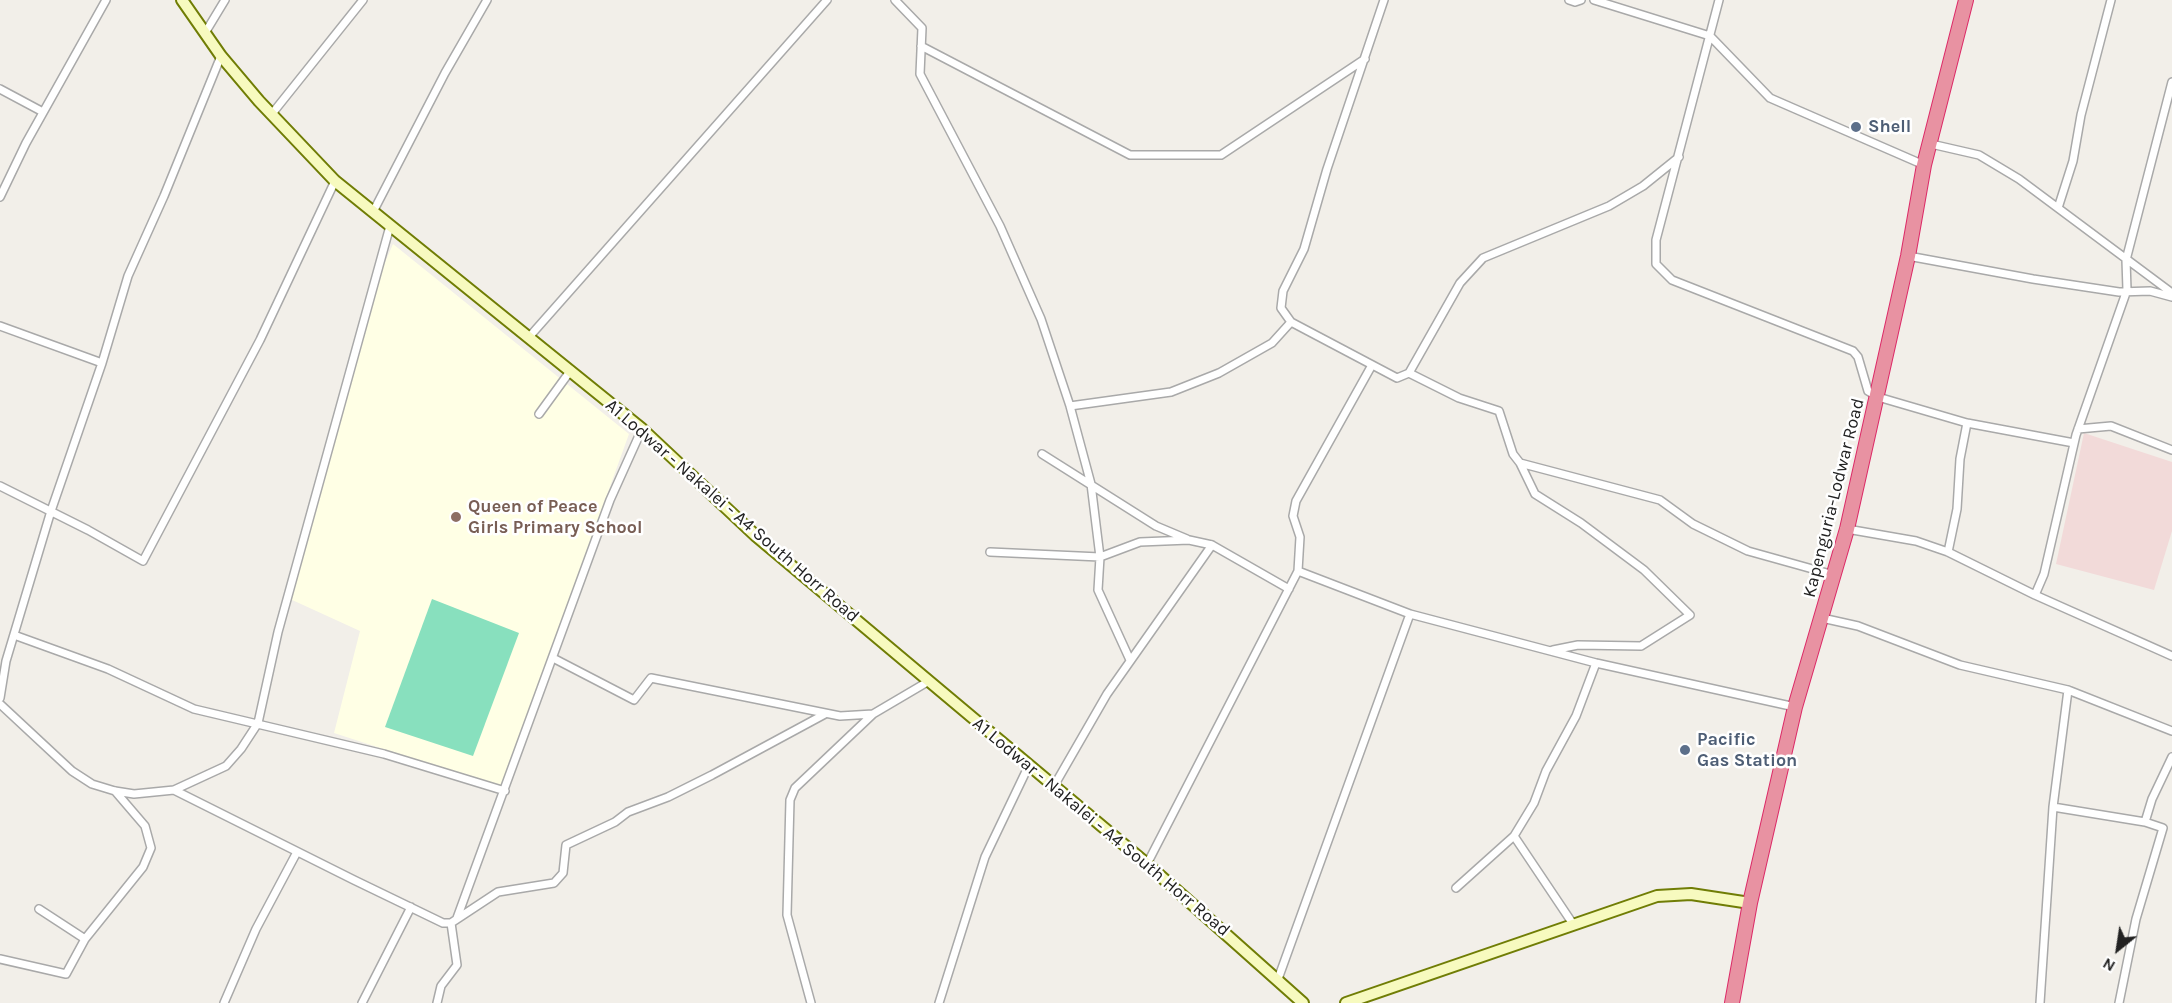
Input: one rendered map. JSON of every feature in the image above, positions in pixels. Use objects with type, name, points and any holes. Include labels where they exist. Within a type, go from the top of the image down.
[{"type":"highway","name":"Kapenguria-Lodwar Road","points":[[1732,1003],[1750,903],[1795,707],[1847,529],[1908,256],[1924,165],[1965,0]]},
{"type":"main road","name":"A1 Lodwar - Nakalei - A4 South Horr Road","points":[[182,0],[221,56],[272,115],[335,181],[530,336],[642,429],[756,536],[1147,864],[1303,1003]]},
{"type":"main road","points":[[1346,1003],[1658,896],[1691,894],[1750,903]]},
{"type":"street","points":[[0,197],[43,112],[106,0]]},
{"type":"street","points":[[205,33],[225,0]]},
{"type":"street","points":[[272,115],[363,0]]},
{"type":"street","points":[[373,212],[445,73],[487,0]]},
{"type":"street","points":[[530,336],[826,0]]},
{"type":"street","points":[[895,0],[922,28],[920,74],[1000,226],[1041,319],[1070,406],[1091,484],[1100,557],[1098,590],[1130,660]]},
{"type":"street","points":[[1384,0],[1304,249],[1283,291],[1281,308],[1291,321],[1372,365],[1397,378],[1409,373],[1460,284],[1482,258],[1609,206],[1642,186],[1679,157]]},
{"type":"street","points":[[1569,0],[1575,2],[1581,0]]},
{"type":"street","points":[[1594,0],[1710,36],[1770,98],[1924,165]]},
{"type":"street","points":[[2058,208],[2073,161],[2080,115],[2111,0]]},
{"type":"street","points":[[1716,2],[1710,36],[1656,240],[1656,264],[1672,280],[1853,351],[1858,357],[1868,391],[1878,397],[1967,423],[2074,443]]},
{"type":"street","points":[[921,46],[1130,155],[1221,155],[1365,58]]},
{"type":"street","points":[[0,698],[6,661],[51,511],[102,363],[128,276],[164,196],[221,56]]},
{"type":"street","points":[[2036,595],[2044,574],[2078,429],[2127,290],[2126,260],[2172,82]]},
{"type":"street","points":[[0,89],[43,112]]},
{"type":"street","points":[[1931,144],[1979,155],[2058,208],[2172,295]]},
{"type":"street","points":[[0,486],[143,561],[260,340],[335,181]]},
{"type":"street","points":[[0,704],[72,771],[92,784],[116,791],[134,794],[174,790],[226,766],[258,723],[278,632],[390,226]]},
{"type":"street","points":[[1908,256],[2119,292],[2150,291],[2172,295]]},
{"type":"street","points":[[1070,406],[1171,392],[1219,373],[1272,343],[1291,321]]},
{"type":"street","points":[[0,326],[102,363]]},
{"type":"street","points":[[1147,864],[1298,571],[1300,537],[1293,516],[1296,501],[1372,365]]},
{"type":"street","points":[[539,414],[571,370]]},
{"type":"street","points":[[1409,373],[1459,398],[1499,411],[1513,454],[1535,494],[1581,523],[1644,570],[1690,615],[1641,646],[1578,645],[1548,651]]},
{"type":"street","points":[[1948,552],[1957,509],[1960,459],[1967,423]]},
{"type":"street","points":[[2078,429],[2111,426],[2172,450]]},
{"type":"street","points":[[437,1003],[441,986],[457,965],[453,921],[505,791],[610,500],[642,429]]},
{"type":"street","points":[[1042,454],[1156,525],[1189,540],[1212,545],[1289,589]]},
{"type":"street","points":[[1520,463],[1660,500],[1693,524],[1748,550],[1834,575]]},
{"type":"street","points":[[1847,529],[1916,541],[1948,552],[2172,657]]},
{"type":"street","points":[[990,552],[1100,557],[1140,542],[1189,540]]},
{"type":"street","points":[[1054,786],[1107,694],[1212,545]]},
{"type":"street","points":[[1298,571],[1410,614],[1596,663],[1795,707]]},
{"type":"street","points":[[1278,979],[1410,614]]},
{"type":"street","points":[[1822,618],[1858,626],[1960,665],[2068,690],[2172,731]]},
{"type":"street","points":[[14,636],[108,669],[194,709],[384,754],[505,791]]},
{"type":"street","points":[[554,658],[634,700],[651,678],[825,714],[846,716],[873,714]]},
{"type":"street","points":[[1456,888],[1514,836],[1534,803],[1546,771],[1576,716],[1596,663]]},
{"type":"street","points":[[811,1003],[787,915],[790,800],[795,788],[873,714],[929,681]]},
{"type":"street","points":[[2040,1003],[2053,807],[2068,690]]},
{"type":"street","points":[[174,790],[443,923],[453,921],[498,892],[554,883],[563,873],[566,845],[615,822],[628,812],[668,797],[712,775],[825,714]]},
{"type":"street","points":[[2145,822],[2152,799],[2172,757]]},
{"type":"street","points":[[939,1003],[986,857],[1029,765]]},
{"type":"street","points":[[0,959],[66,974],[85,939],[143,867],[152,848],[145,825],[116,791]]},
{"type":"street","points":[[2053,807],[2145,822],[2163,828],[2136,919],[2119,1003]]},
{"type":"street","points":[[1514,836],[1573,924]]},
{"type":"street","points":[[225,1003],[256,929],[297,852]]},
{"type":"street","points":[[362,1003],[411,907]]},
{"type":"street","points":[[39,909],[85,939]]},
{"type":"shaded area","name":"Queen of Peace Girls Primary School","points":[[393,244],[629,434],[501,787],[334,733],[360,631],[290,599],[383,267]]},
{"type":"shaded area","points":[[2084,433],[2172,462],[2172,531],[2154,590],[2056,564]]},
{"type":"green space","points":[[432,599],[519,633],[473,756],[385,727]]},
{"type":"place","name":"Shell","points":[[1856,127]]},
{"type":"place","name":"Queen of Peace Girls Primary School","points":[[456,517]]},
{"type":"place","name":"Pacific Gas Station","points":[[1685,750]]}]
